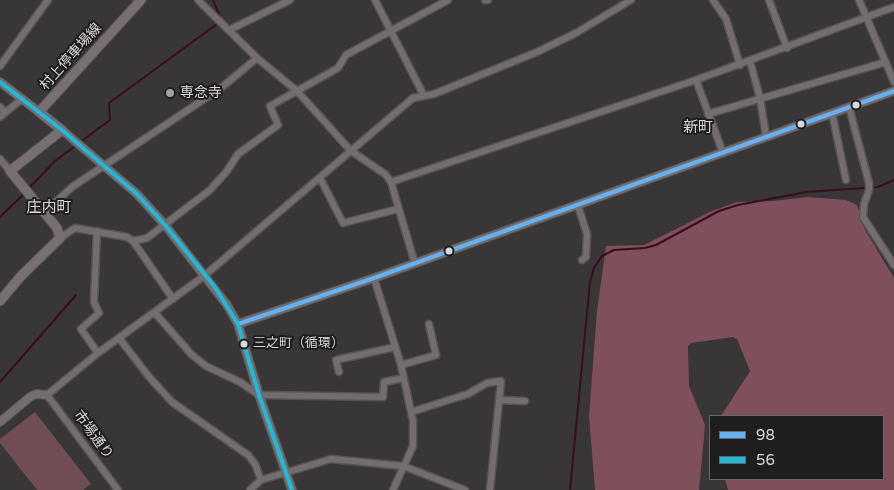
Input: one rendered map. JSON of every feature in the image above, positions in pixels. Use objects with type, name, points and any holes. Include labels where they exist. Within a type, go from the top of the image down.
[{"type":"main road","name":"村上停車場線","points":[[39,112],[141,0]]},
{"type":"main road","points":[[0,301],[21,276],[60,238],[58,228],[10,171],[62,130],[39,112]]},
{"type":"street","points":[[0,66],[48,0]]},
{"type":"street","points":[[198,0],[257,58],[297,91],[351,151],[385,174],[391,182],[415,264]]},
{"type":"street","points":[[230,30],[290,0]]},
{"type":"street","points":[[375,0],[423,94]]},
{"type":"street","points":[[133,241],[147,238],[210,190],[227,171],[238,154],[278,124],[270,106],[338,68],[346,54],[448,0]]},
{"type":"street","points":[[0,422],[30,397],[36,394],[47,395],[98,353],[204,276],[413,98],[423,94],[434,94],[538,52],[576,33],[620,3],[631,0]]},
{"type":"street","points":[[713,0],[726,19],[740,64]]},
{"type":"street","points":[[769,0],[787,48]]},
{"type":"street","points":[[859,0],[894,82]]},
{"type":"street","points":[[391,182],[696,80],[894,7]]},
{"type":"street","points":[[44,213],[72,187],[221,88],[257,58]]},
{"type":"street","points":[[750,61],[760,98],[766,136]]},
{"type":"street","points":[[708,114],[886,62]]},
{"type":"street","points":[[696,80],[723,152]]},
{"type":"street","points":[[0,82],[39,112]]},
{"type":"street","points":[[238,324],[415,264],[894,91]]},
{"type":"street","points":[[0,106],[3,114],[22,99]]},
{"type":"street","points":[[849,107],[869,190],[864,204],[863,217],[894,265]]},
{"type":"street","points":[[832,113],[846,180]]},
{"type":"street","points":[[62,130],[106,166],[165,225],[238,324],[259,395],[292,490]]},
{"type":"street","points":[[0,159],[10,171]]},
{"type":"street","points":[[320,178],[343,223],[398,209]]},
{"type":"street","points":[[578,206],[587,234],[586,257],[582,260]]},
{"type":"street","points":[[60,238],[75,228],[127,237],[133,241],[173,299]]},
{"type":"street","points":[[97,231],[94,302],[99,313],[81,330],[98,353]]},
{"type":"street","points":[[374,278],[401,364],[411,412],[413,446],[393,490]]},
{"type":"street","points":[[155,313],[191,354],[206,366],[240,382],[259,395],[383,397],[384,382],[404,378]]},
{"type":"street","points":[[401,364],[436,355],[430,324]]},
{"type":"street","points":[[119,338],[150,378],[172,402],[248,455],[255,464],[261,480]]},
{"type":"street","points":[[339,372],[336,360],[395,347]]},
{"type":"street","points":[[411,412],[468,394],[487,383],[501,381],[490,490]]},
{"type":"street","name":"市場通り","points":[[47,395],[118,490]]},
{"type":"street","points":[[500,400],[525,401]]},
{"type":"street","points":[[250,490],[261,480],[331,459],[403,466],[465,490]]},
{"type":"shaded area","points":[[808,197],[846,200],[857,205],[865,230],[894,278],[894,490],[728,490],[725,480],[884,480],[884,415],[722,415],[750,371],[737,339],[733,337],[691,343],[688,346],[689,386],[705,425],[699,490],[595,490],[589,416],[597,311],[606,246],[644,245],[712,211],[737,202],[774,201]]},
{"type":"shaded area","points":[[35,412],[91,484],[83,490],[37,490],[0,443],[0,439]]},
{"type":"waterway","points":[[213,0],[220,17]]},
{"type":"waterway","points":[[83,140],[110,120],[109,103],[217,24]]},
{"type":"waterway","points":[[30,187],[55,161],[74,147]]},
{"type":"waterway","points":[[570,490],[590,282],[594,268],[602,256],[614,250],[645,248],[656,245],[719,211],[738,205],[806,192],[878,187],[894,180]]},
{"type":"waterway","points":[[0,217],[23,195]]},
{"type":"waterway","points":[[0,382],[76,295]]},
{"type":"transit line","name":"56","points":[[0,82],[62,130],[137,194],[165,225],[214,286],[238,324],[259,395],[292,490]]},
{"type":"transit line","name":"98","points":[[238,324],[374,278],[894,91]]},
{"type":"place","name":"専念寺","points":[[170,93]]},
{"type":"place","name":"三之町（循環）","points":[[244,344]]},
{"type":"district","name":"新町","points":[[698,128]]},
{"type":"district","name":"庄内町","points":[[49,208]]}]
